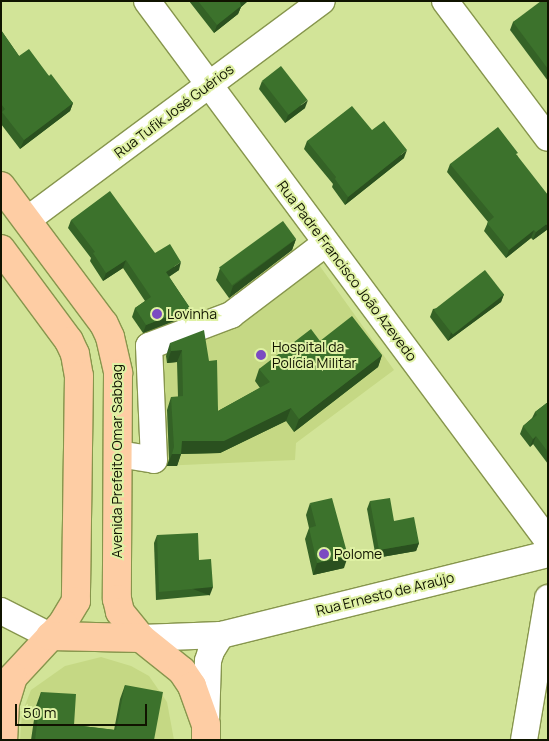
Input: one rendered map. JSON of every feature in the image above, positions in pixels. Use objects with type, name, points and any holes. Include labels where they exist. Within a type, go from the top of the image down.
[{"type":"main road","name":"Avenida Prefeito Omar Sabbag","points":[[1,186],[104,324],[110,337],[118,373],[117,598],[120,612],[141,638],[182,671],[200,703],[206,732]]},
{"type":"main road","points":[[1,249],[69,341],[75,354],[80,376],[76,601],[63,623],[13,677],[3,691],[3,740]]},
{"type":"main road","points":[[79,458],[118,457]]},
{"type":"main road","points":[[50,636],[141,638]]},
{"type":"street","name":"Rua Padre Francisco João Azevedo","points":[[147,1],[548,541]]},
{"type":"street","name":"Rua Tufik José Guérios","points":[[27,220],[322,1]]},
{"type":"street","points":[[445,1],[548,138]]},
{"type":"street","points":[[118,457],[154,460],[149,346],[231,315],[326,243]]},
{"type":"street","name":"Rua Ernesto de Araújo","points":[[141,638],[221,635],[548,554]]},
{"type":"street","points":[[524,740],[548,598]]},
{"type":"street","points":[[1,611],[50,636]]},
{"type":"street","points":[[206,732],[208,661],[211,651],[221,635]]},
{"type":"shaded area","name":"Hospital da Polícia Militar","points":[[307,248],[394,370],[296,443],[295,460],[160,466],[140,458],[140,378],[137,339],[200,324]]},
{"type":"shaded area","points":[[101,657],[131,666],[149,676],[167,702],[174,740],[20,740],[22,713],[31,690],[65,666]]},
{"type":"building","points":[[198,1],[241,1],[241,6],[217,25]]},
{"type":"building","points":[[541,1],[548,1],[548,69],[513,22]]},
{"type":"building","points":[[1,30],[19,56],[29,49],[49,76],[51,74],[73,103],[24,140],[2,112],[5,109],[1,104]]},
{"type":"building","points":[[281,66],[307,100],[289,115],[262,81]]},
{"type":"building","points":[[352,106],[372,130],[384,121],[407,150],[348,197],[335,179],[336,177],[307,141]]},
{"type":"building","points":[[498,127],[548,195],[548,223],[536,232],[534,230],[509,250],[487,223],[494,217],[450,164]]},
{"type":"building","points":[[110,191],[155,253],[170,244],[181,262],[166,272],[190,308],[146,325],[135,308],[151,297],[126,260],[106,273],[93,253],[95,252],[71,220]]},
{"type":"building","points":[[283,221],[296,239],[232,285],[219,267]]},
{"type":"building","points":[[485,270],[504,294],[453,334],[434,310]]},
{"type":"building","points":[[352,316],[382,355],[299,419],[291,408],[224,441],[182,441],[181,454],[172,454],[174,447],[171,397],[183,396],[182,350],[171,351],[170,343],[204,330],[209,361],[217,360],[218,411],[270,382],[259,369],[311,329],[320,341]]},
{"type":"building","points":[[548,402],[548,452],[536,436],[533,439],[523,426],[537,415],[535,412]]},
{"type":"building","name":"Polome","points":[[332,498],[348,556],[317,563],[309,528],[316,526],[310,503]]},
{"type":"building","points":[[390,498],[394,521],[414,517],[419,543],[379,550],[370,501]]},
{"type":"building","points":[[198,533],[199,560],[211,559],[213,587],[159,592],[157,535]]},
{"type":"building","points":[[125,685],[163,692],[154,740],[35,740],[41,692],[76,694],[74,725],[116,730]]},
{"type":"place","name":"Lovinha","points":[[157,314]]},
{"type":"place","name":"Hospital da Polícia Militar","points":[[261,355]]},
{"type":"place","name":"Polome","points":[[324,554]]}]
